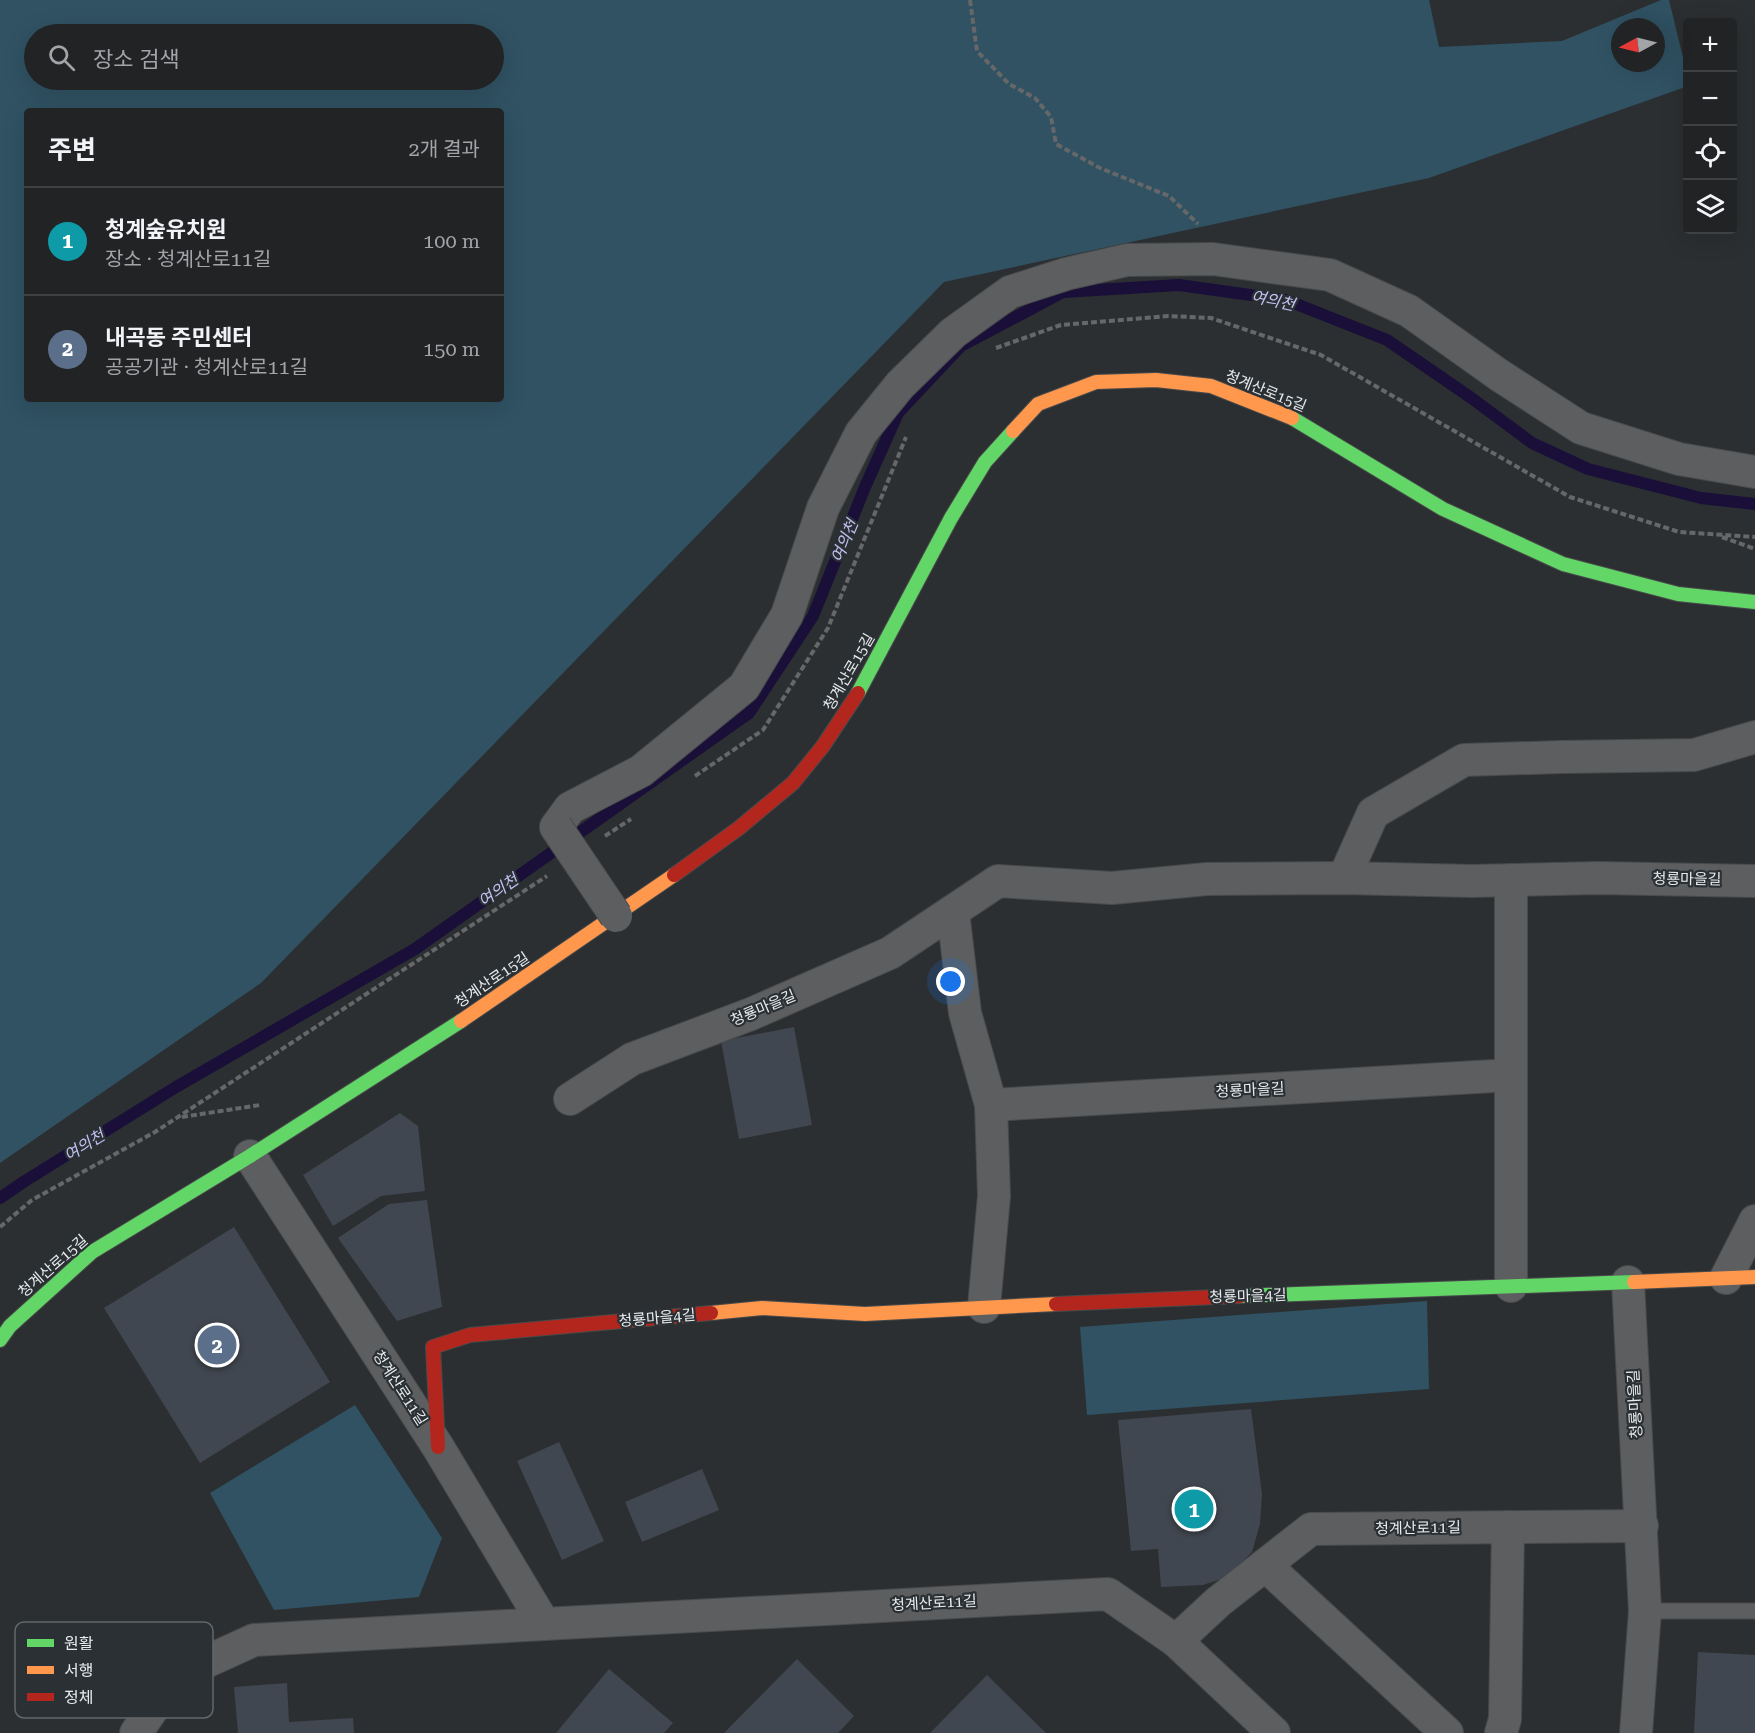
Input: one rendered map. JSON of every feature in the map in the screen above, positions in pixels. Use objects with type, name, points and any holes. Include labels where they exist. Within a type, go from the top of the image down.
[{"type":"street","points":[[616,916],[556,827],[570,808],[641,771],[744,687],[787,615],[823,508],[861,433],[900,385],[953,333],[1010,292],[1066,274],[1127,260],[1213,259],[1330,275],[1409,311],[1499,375],[1581,428],[1679,459],[1755,472]]},
{"type":"street","name":"청계산로15길","points":[[0,1340],[10,1326],[92,1252],[250,1156],[470,1015],[616,916],[739,828],[793,783],[824,746],[853,702],[951,518],[985,462],[1038,404],[1096,382],[1156,380],[1211,386],[1298,420],[1443,509],[1563,564],[1678,594],[1755,602]]},
{"type":"street","points":[[1344,878],[1373,813],[1464,760],[1694,755],[1755,737]]},
{"type":"street","name":"청룡마을길","points":[[570,1099],[632,1059],[751,1014],[890,953],[999,882],[1112,888],[1207,879],[1598,878],[1755,881]]},
{"type":"street","points":[[1511,880],[1511,1286]]},
{"type":"street","points":[[953,912],[965,1013],[991,1105],[994,1196],[984,1307]]},
{"type":"street","name":"청룡마을길","points":[[991,1105],[1511,1075]]},
{"type":"street","name":"청계산로11길","points":[[250,1156],[438,1447],[544,1624]]},
{"type":"street","points":[[1740,1278],[1755,1221]]},
{"type":"street","name":"청룡마을4길","points":[[438,1447],[433,1347],[470,1335],[762,1308],[866,1314],[984,1307],[1740,1278]]},
{"type":"street","name":"청룡마을길","points":[[1628,1282],[1642,1526]]},
{"type":"street","points":[[1636,1733],[1645,1611],[1642,1526]]},
{"type":"street","name":"청계산로11길","points":[[1176,1641],[1218,1602],[1311,1529],[1642,1526]]},
{"type":"street","points":[[1501,1733],[1505,1719],[1508,1527]]},
{"type":"street","points":[[1265,1565],[1447,1733]]},
{"type":"street","name":"청계산로11길","points":[[213,1659],[254,1640],[1108,1594],[1176,1641],[1274,1733]]},
{"type":"street","name":"청계산로11길","points":[[136,1733],[146,1718]]},
{"type":"lane","points":[[1645,1611],[1755,1611]]},
{"type":"path","points":[[970,0],[977,51],[1009,84],[1035,98],[1051,117],[1056,144],[1100,168],[1169,196],[1203,228]]},
{"type":"path","points":[[1716,535],[1755,549]]},
{"type":"shaded area","points":[[0,0],[1429,0],[1439,47],[1562,41],[1611,21],[1611,72],[1665,72],[1665,18],[1618,18],[1661,0],[1669,0],[1683,58],[1683,88],[1429,178],[944,282],[261,983],[0,1163]]},
{"type":"shaded area","points":[[1427,1301],[1429,1389],[1087,1415],[1080,1327]]},
{"type":"shaded area","points":[[355,1405],[442,1538],[419,1597],[274,1610],[210,1493]]},
{"type":"building","points":[[794,1027],[812,1125],[739,1139],[721,1041]]},
{"type":"building","points":[[400,1113],[418,1126],[425,1191],[381,1196],[333,1226],[303,1175]]},
{"type":"building","points":[[427,1200],[442,1307],[397,1321],[338,1238],[389,1204]]},
{"type":"building","points":[[234,1227],[330,1382],[200,1463],[104,1308]]},
{"type":"building","points":[[1251,1409],[1262,1494],[1260,1524],[1252,1552],[1227,1577],[1203,1585],[1161,1587],[1158,1549],[1131,1551],[1118,1420]]},
{"type":"building","points":[[559,1442],[604,1541],[562,1560],[517,1461]]},
{"type":"building","points":[[702,1469],[719,1510],[642,1542],[625,1502]]},
{"type":"building","points":[[1698,1652],[1755,1655],[1755,1733],[1694,1733]]},
{"type":"building","points":[[797,1659],[854,1716],[838,1733],[724,1733]]},
{"type":"building","points":[[609,1669],[673,1723],[664,1733],[556,1733]]},
{"type":"building","points":[[987,1675],[1046,1733],[930,1733]]},
{"type":"building","points":[[287,1683],[289,1722],[353,1718],[354,1733],[238,1733],[234,1687]]},
{"type":"waterway","name":"여의천","points":[[0,1198],[176,1087],[415,949],[749,713],[813,616],[865,487],[898,413],[961,346],[1063,292],[1179,285],[1286,300],[1387,340],[1532,443],[1588,469],[1701,498],[1755,504]]},
{"type":"traffic: fast","points":[[1292,418],[1443,509],[1563,564],[1678,594],[1755,602]]},
{"type":"traffic: fast","points":[[858,693],[951,518],[985,462],[1013,431]]},
{"type":"traffic: fast","points":[[0,1340],[10,1326],[92,1252],[250,1156],[461,1021]]},
{"type":"traffic: fast","points":[[1240,1296],[1634,1282]]},
{"type":"traffic: slow","points":[[1013,431],[1038,404],[1096,382],[1156,380],[1211,386],[1292,418]]},
{"type":"traffic: slow","points":[[461,1021],[674,875]]},
{"type":"traffic: slow","points":[[1634,1282],[1755,1277]]},
{"type":"traffic: slow","points":[[711,1313],[762,1308],[865,1314],[1056,1304]]},
{"type":"traffic: jam","points":[[674,875],[739,828],[793,783],[823,746],[858,693]]},
{"type":"traffic: jam","points":[[1056,1304],[1240,1296]]},
{"type":"traffic: jam","points":[[438,1447],[433,1347],[470,1335],[711,1313]]},
{"type":"place","name":"내곡동 주민센터","points":[[217,1345]]},
{"type":"place","name":"청계숲유치원","points":[[1194,1509]]}]
